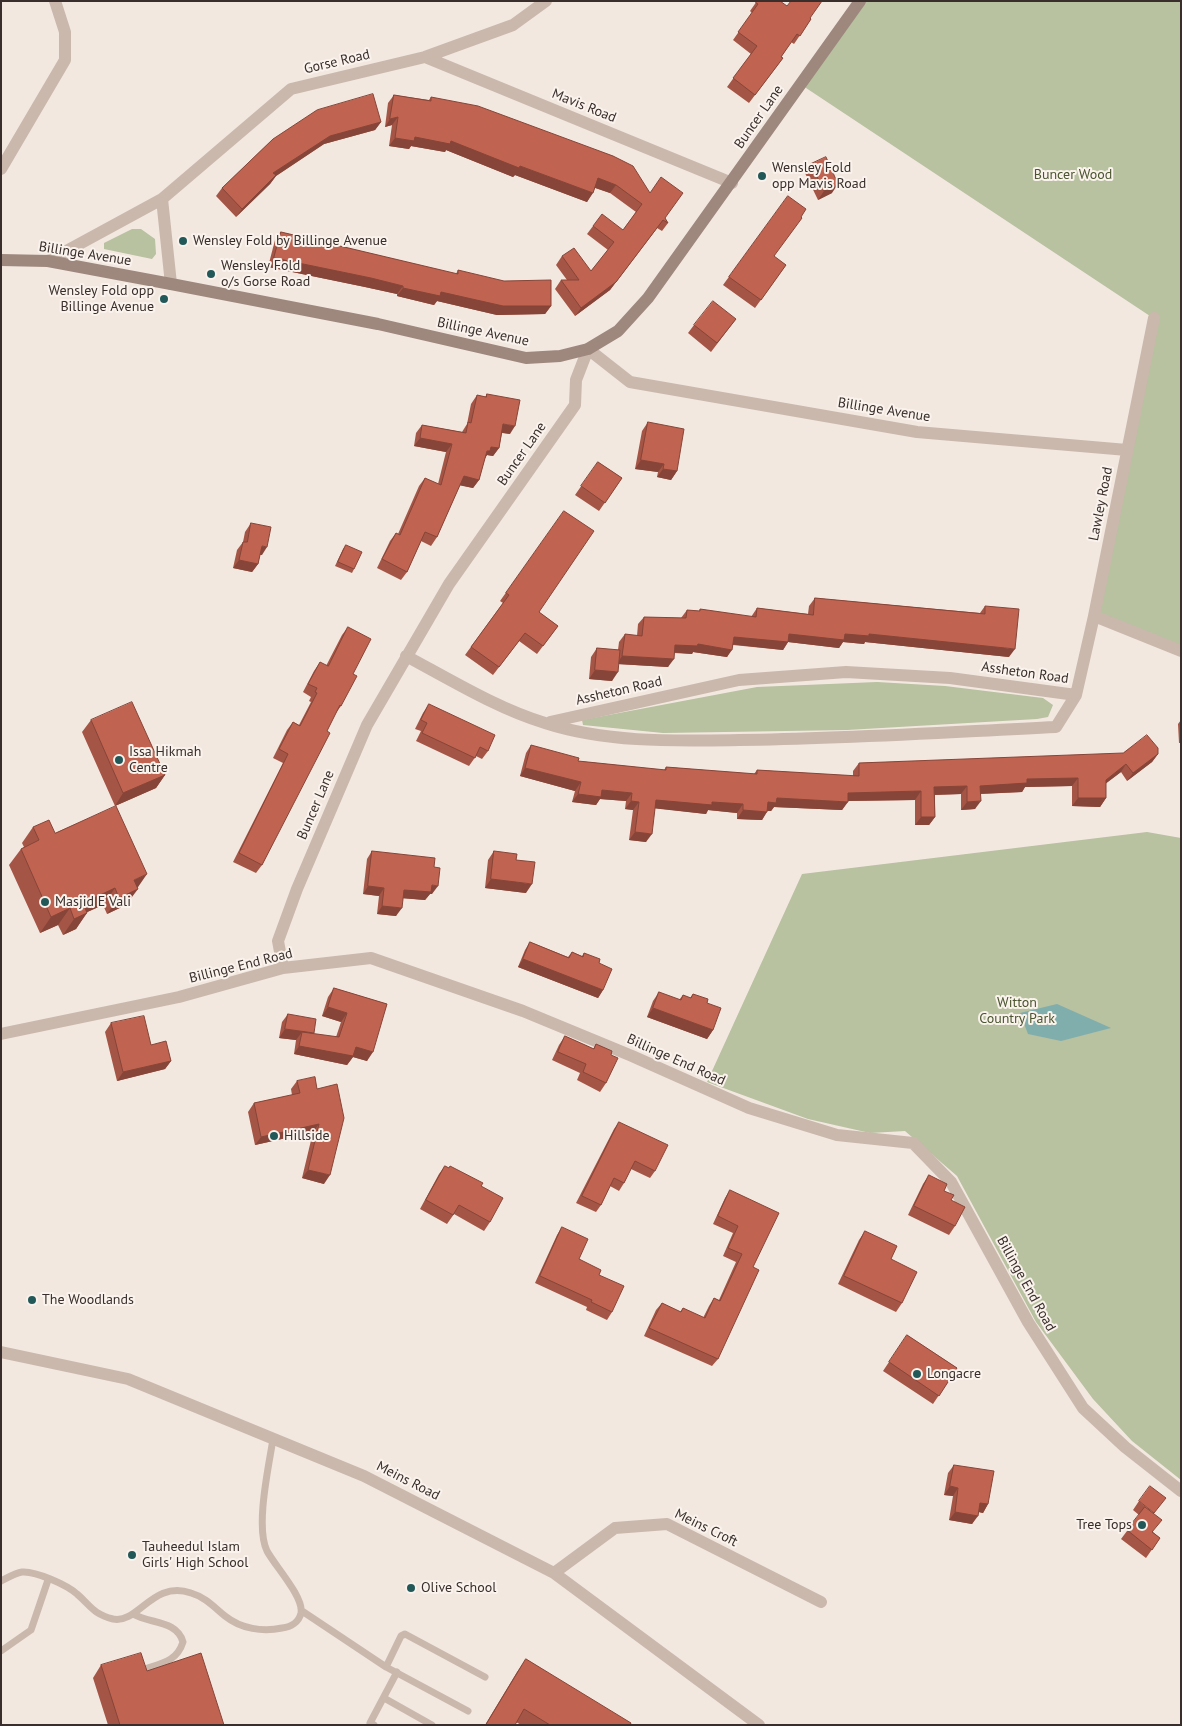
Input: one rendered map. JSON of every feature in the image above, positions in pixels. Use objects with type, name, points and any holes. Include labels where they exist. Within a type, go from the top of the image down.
[{"type":"main road","name":"Buncer Lane","points":[[588,349],[618,331],[648,298],[732,183],[860,1]]},
{"type":"main road","name":"Billinge Avenue","points":[[1,260],[48,261],[378,324],[526,358],[560,356],[588,349]]},
{"type":"street","points":[[1,169],[65,60],[65,32],[55,1]]},
{"type":"street","name":"Gorse Road","points":[[48,261],[162,199],[290,89],[425,57],[513,25],[546,1]]},
{"type":"street","name":"Mavis Road","points":[[425,57],[732,183]]},
{"type":"street","points":[[162,199],[171,284]]},
{"type":"street","name":"Lawley Road","points":[[1076,695],[1094,616],[1154,318]]},
{"type":"street","name":"Billinge Avenue","points":[[588,349],[630,382],[917,432],[1127,450]]},
{"type":"street","name":"Buncer Lane","points":[[283,968],[278,941],[297,889],[367,724],[449,584],[575,405],[576,380],[588,349]]},
{"type":"street","points":[[1094,616],[1181,651]]},
{"type":"street","name":"Assheton Road","points":[[406,656],[472,692],[544,723],[600,736],[658,741],[774,740],[1056,727],[1076,695],[950,678],[846,672],[739,680],[544,723]]},
{"type":"street","name":"Billinge End Road","points":[[1,1034],[179,997],[283,968],[371,958],[523,1011],[632,1056],[749,1108],[837,1135],[913,1143],[951,1182],[1028,1322],[1083,1408],[1125,1447],[1181,1491]]},
{"type":"street","name":"Meins Road","points":[[1,1352],[128,1379],[364,1476],[554,1573],[759,1725]]},
{"type":"street","name":"Meins Croft","points":[[554,1573],[615,1528],[667,1524],[821,1602]]},
{"type":"lane","points":[[272,1439],[264,1500],[263,1531],[266,1548],[298,1598],[302,1611],[386,1667],[468,1711]]},
{"type":"lane","points":[[1,1582],[21,1572],[66,1585],[99,1615],[116,1620],[133,1614],[163,1592],[179,1589],[206,1599],[227,1617],[253,1628],[271,1630],[289,1627],[298,1620],[302,1611]]},
{"type":"lane","points":[[1,1651],[31,1630],[48,1580]]},
{"type":"lane","points":[[133,1614],[145,1621],[168,1625],[177,1630],[183,1642],[178,1655],[173,1659],[145,1669]]},
{"type":"lane","points":[[386,1667],[401,1636],[405,1634],[485,1677]]},
{"type":"lane","points":[[374,1725],[370,1723],[397,1672]]},
{"type":"lane","points":[[384,1698],[432,1725]]},
{"type":"green space","name":"Buncer Wood","points":[[860,1],[1181,1],[1181,650],[1094,616],[1153,318],[800,84]]},
{"type":"green space","points":[[132,229],[141,229],[155,239],[156,254],[152,259],[104,249],[104,243]]},
{"type":"green space","points":[[877,682],[945,686],[1043,698],[1053,705],[1048,717],[1037,719],[847,730],[663,733],[583,725],[582,720],[757,687]]},
{"type":"green space","name":"Witton Country Park","points":[[1147,832],[1181,838],[1181,1480],[1132,1441],[1093,1399],[1036,1322],[957,1176],[905,1131],[870,1133],[808,1119],[707,1082],[802,874]]},
{"type":"water","points":[[1057,1004],[1111,1028],[1061,1041],[1028,1034],[1020,1013]]},
{"type":"building","points":[[757,1],[780,1],[787,6],[791,1],[822,1],[800,36],[797,34],[781,57],[783,58],[755,95],[733,78],[757,46],[738,32],[758,4],[756,3]]},
{"type":"building","points":[[373,94],[381,122],[330,136],[273,173],[276,175],[242,209],[222,188],[273,139],[317,110]]},
{"type":"building","points":[[394,95],[431,101],[431,97],[478,106],[613,156],[633,166],[650,193],[661,177],[683,193],[665,218],[668,223],[663,220],[616,282],[581,308],[561,280],[579,280],[562,256],[574,248],[591,271],[614,242],[593,226],[602,214],[623,230],[642,204],[616,185],[598,178],[593,193],[520,166],[519,168],[451,141],[450,144],[415,137],[414,141],[395,138],[398,117],[390,119]]},
{"type":"building","points":[[826,157],[838,184],[824,191],[811,164]]},
{"type":"building","points":[[788,196],[806,209],[802,218],[774,256],[786,265],[761,300],[729,277]]},
{"type":"building","points":[[281,232],[458,274],[458,270],[504,281],[551,280],[551,306],[503,306],[441,292],[440,296],[403,288],[403,286],[371,278],[274,258]]},
{"type":"building","points":[[713,301],[736,319],[717,343],[694,325]]},
{"type":"building","points":[[487,394],[520,400],[515,426],[503,424],[499,448],[491,447],[490,451],[487,451],[479,480],[464,476],[437,537],[425,532],[407,572],[382,559],[396,533],[400,535],[425,478],[441,485],[452,444],[420,438],[422,425],[466,433],[468,422],[471,423],[477,395],[486,397]]},
{"type":"building","points":[[648,422],[684,429],[677,471],[663,469],[664,464],[641,460]]},
{"type":"building","points":[[598,462],[622,478],[605,503],[581,486]]},
{"type":"building","points":[[564,511],[594,531],[539,612],[558,626],[543,646],[525,633],[499,667],[471,647],[509,595],[506,593]]},
{"type":"building","points":[[251,523],[271,527],[267,547],[262,546],[258,564],[239,560],[243,542],[247,542]]},
{"type":"building","points":[[346,545],[362,552],[354,569],[338,562]]},
{"type":"building","points":[[815,598],[985,614],[985,606],[1019,609],[1015,649],[869,634],[869,636],[845,634],[844,640],[789,634],[788,642],[734,637],[732,650],[698,644],[697,646],[675,645],[674,659],[622,656],[625,634],[642,636],[644,617],[686,618],[687,610],[700,611],[700,609],[756,617],[757,608],[813,615]]},
{"type":"building","points":[[348,627],[371,639],[353,674],[357,676],[327,731],[330,733],[262,865],[239,853],[288,754],[279,749],[293,722],[300,726],[317,693],[315,692],[317,688],[308,684],[320,662],[328,666]]},
{"type":"building","points":[[597,648],[620,650],[618,672],[595,670]]},
{"type":"building","name":"Issa Hikmah Centre","points":[[132,702],[165,775],[123,793],[91,720]]},
{"type":"building","points":[[429,704],[495,735],[488,751],[480,747],[475,758],[422,733],[427,723],[421,720]]},
{"type":"building","points":[[1147,735],[1158,748],[1158,754],[1133,773],[1126,764],[1106,780],[1106,798],[1078,798],[1078,778],[1027,779],[1027,783],[980,786],[981,801],[967,802],[967,786],[934,787],[935,817],[921,817],[921,791],[848,793],[848,802],[777,798],[776,803],[768,802],[767,812],[743,810],[743,804],[712,802],[712,805],[656,800],[652,834],[635,832],[639,802],[631,801],[632,793],[602,790],[601,797],[578,794],[581,782],[525,768],[531,745],[579,758],[578,761],[666,770],[666,767],[757,774],[757,770],[859,776],[859,763],[1123,753]]},
{"type":"building","points":[[116,806],[147,874],[134,880],[138,889],[119,898],[115,888],[83,903],[87,913],[74,919],[70,908],[51,917],[21,849],[39,840],[33,827],[49,820],[55,833]]},
{"type":"building","points":[[372,851],[435,858],[434,867],[440,868],[438,886],[432,885],[431,892],[404,890],[402,908],[382,906],[384,888],[368,886]]},
{"type":"building","points":[[494,851],[517,854],[516,860],[535,862],[532,884],[491,879]]},
{"type":"building","points":[[530,942],[569,958],[572,952],[583,957],[584,953],[600,959],[599,963],[612,969],[603,990],[523,959]]},
{"type":"building","points":[[334,988],[387,1004],[373,1052],[356,1047],[353,1056],[299,1046],[302,1032],[339,1037],[347,1013],[328,1007]]},
{"type":"building","points":[[659,992],[681,1000],[683,995],[691,998],[693,994],[708,999],[707,1003],[721,1008],[713,1030],[653,1008]]},
{"type":"building","points":[[288,1014],[316,1019],[314,1033],[285,1029]]},
{"type":"building","points":[[144,1016],[151,1045],[166,1041],[171,1061],[123,1072],[111,1023]]},
{"type":"building","points":[[565,1036],[594,1049],[596,1044],[612,1051],[611,1055],[618,1058],[606,1083],[583,1072],[586,1064],[558,1052]]},
{"type":"building","name":"Hillside","points":[[315,1077],[317,1089],[337,1084],[344,1118],[330,1175],[308,1170],[319,1124],[261,1137],[254,1103],[300,1093],[297,1081]]},
{"type":"building","points":[[619,1122],[668,1145],[655,1171],[635,1161],[624,1183],[614,1178],[601,1205],[582,1196]]},
{"type":"building","points":[[445,1166],[449,1168],[450,1166],[483,1183],[481,1186],[503,1198],[490,1222],[459,1205],[453,1215],[426,1200]]},
{"type":"building","points":[[929,1175],[947,1184],[944,1191],[954,1195],[951,1200],[965,1207],[955,1226],[914,1206]]},
{"type":"building","points":[[730,1190],[779,1213],[753,1267],[759,1270],[718,1359],[649,1328],[662,1303],[681,1312],[683,1308],[705,1318],[714,1298],[720,1301],[742,1254],[728,1248],[738,1226],[718,1216]]},
{"type":"building","points":[[562,1227],[588,1239],[579,1259],[601,1270],[599,1275],[624,1286],[612,1312],[591,1302],[592,1300],[540,1276]]},
{"type":"building","points":[[865,1231],[897,1246],[891,1259],[917,1272],[902,1303],[844,1276]]},
{"type":"building","name":"Longacre","points":[[907,1335],[957,1368],[939,1396],[889,1362]]},
{"type":"building","points":[[954,1465],[994,1471],[988,1504],[980,1503],[978,1516],[955,1512],[958,1488],[950,1486]]},
{"type":"building","points":[[1150,1486],[1166,1498],[1154,1513],[1139,1501]]},
{"type":"building","points":[[1145,1507],[1162,1520],[1152,1532],[1160,1538],[1152,1550],[1127,1530]]},
{"type":"building","points":[[141,1653],[147,1671],[201,1653],[224,1725],[120,1725],[101,1665]]},
{"type":"building","points":[[526,1659],[631,1723],[630,1725],[550,1725],[524,1709],[515,1725],[486,1725]]},
{"type":"place","name":"Wensley Fold opp Mavis Road","points":[[762,176]]},
{"type":"place","name":"Wensley Fold by Billinge Avenue","points":[[183,241]]},
{"type":"place","name":"Wensley Fold o/s Gorse Road","points":[[211,274]]},
{"type":"place","name":"Wensley Fold opp Billinge Avenue","points":[[164,299]]},
{"type":"place","name":"Issa Hikmah Centre","points":[[119,760]]},
{"type":"place","name":"Masjid E Vali","points":[[45,902]]},
{"type":"place","name":"Hillside","points":[[274,1136]]},
{"type":"place","name":"The Woodlands","points":[[32,1300]]},
{"type":"place","name":"Longacre","points":[[917,1374]]},
{"type":"place","name":"Tree Tops","points":[[1142,1525]]},
{"type":"place","name":"Tauheedul Islam Girls' High School","points":[[132,1555]]},
{"type":"place","name":"Olive School","points":[[411,1588]]}]
